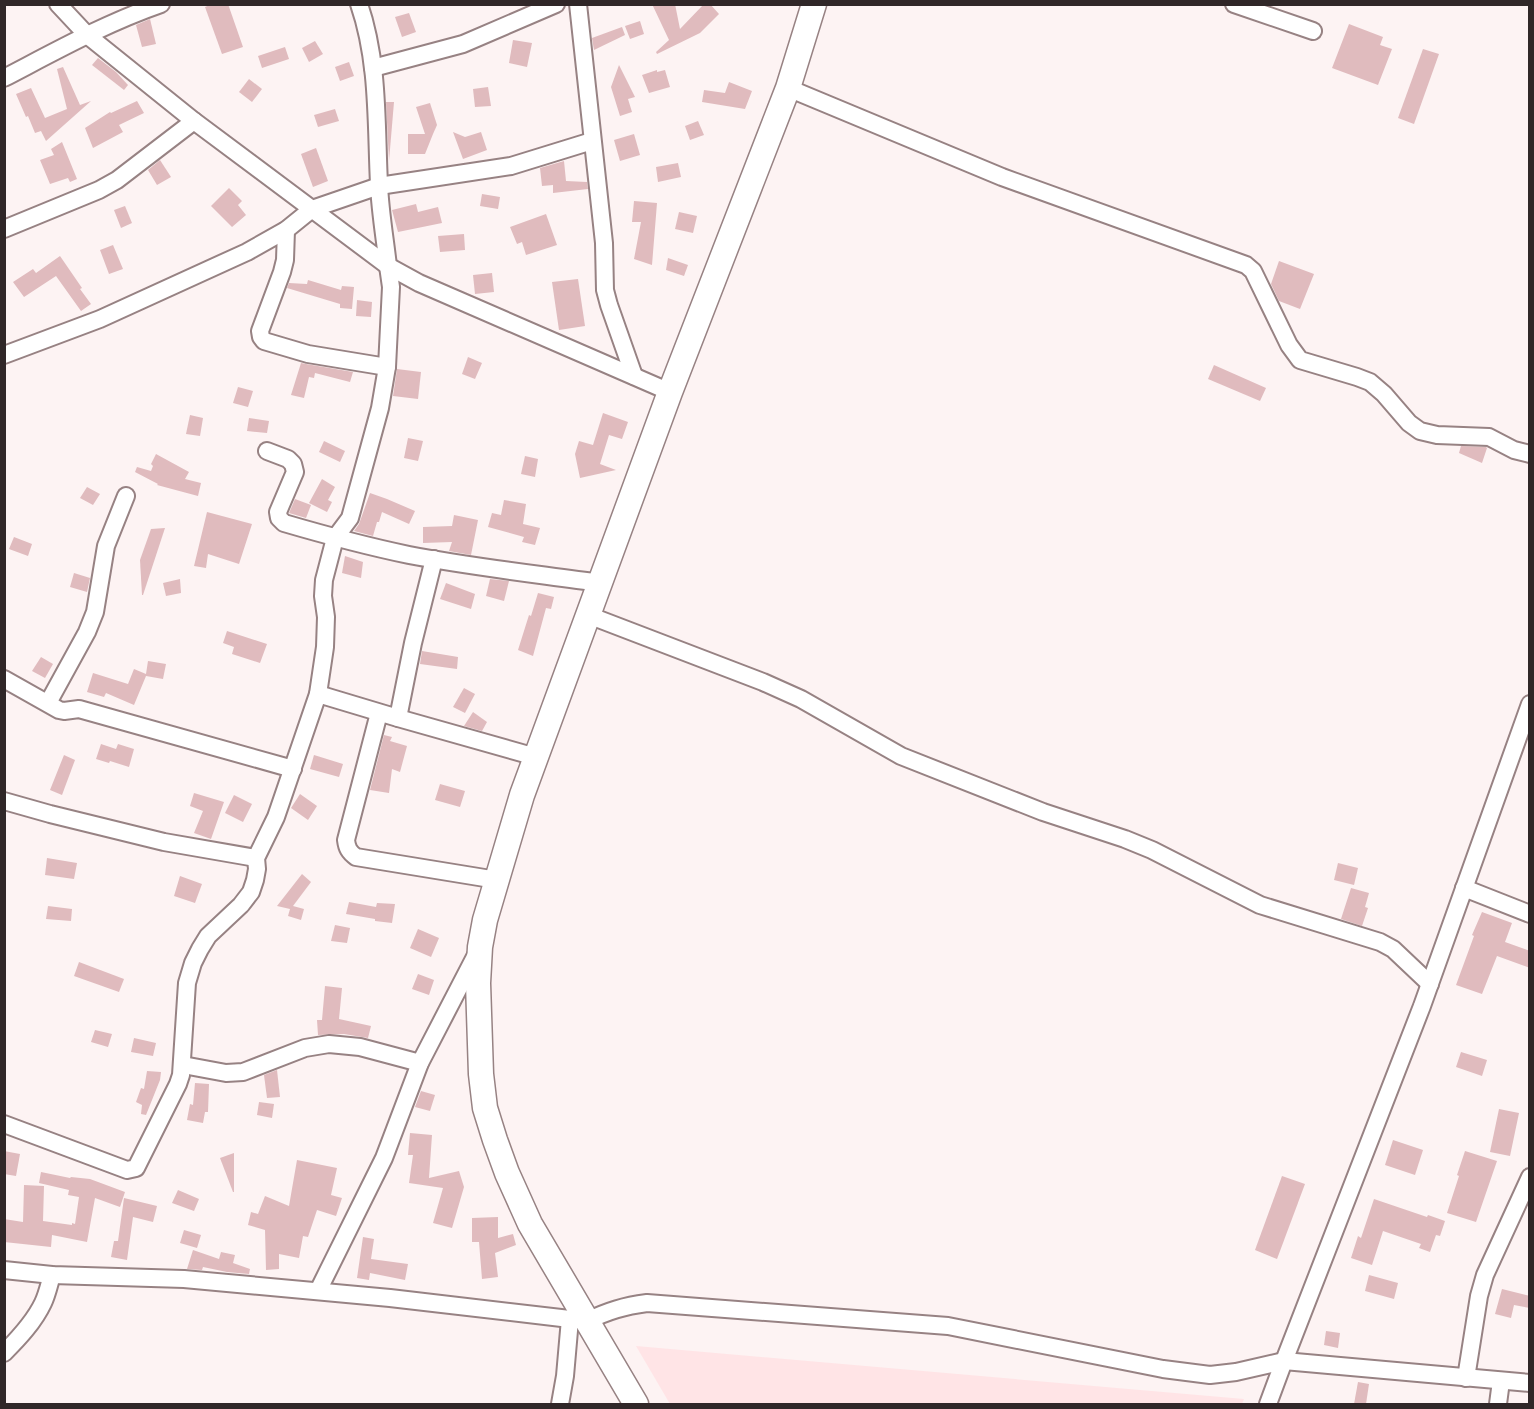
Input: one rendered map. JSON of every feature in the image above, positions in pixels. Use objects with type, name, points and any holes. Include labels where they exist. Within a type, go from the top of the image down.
[{"type":"street","points":[[58,4],[87,35],[194,121],[388,266],[438,291],[670,392]]},
{"type":"street","points":[[4,78],[87,35],[161,4]]},
{"type":"street","points":[[4,1124],[127,1170],[136,1168],[178,1084],[183,1065],[187,982],[193,963],[208,936],[241,905],[251,892],[257,869],[256,858],[276,817],[318,694],[325,647],[324,580],[335,538],[350,518],[356,498],[380,408],[387,367],[391,287],[379,186],[373,68],[366,26],[359,4]]},
{"type":"street","points":[[373,68],[463,44],[556,4]]},
{"type":"street","points":[[578,4],[604,243],[605,290],[634,376]]},
{"type":"street","points":[[636,1404],[578,1320],[507,1173],[485,1108],[479,1035],[480,947],[485,920],[522,795],[670,392],[788,88],[814,4]]},
{"type":"street","points":[[1234,4],[1313,31]]},
{"type":"street","points":[[788,88],[1002,177],[1246,265],[1253,272],[1289,345],[1300,360],[1370,382],[1384,394],[1408,423],[1420,431],[1437,435],[1489,437],[1514,450],[1530,454]]},
{"type":"street","points":[[4,229],[99,190],[117,180],[194,121]]},
{"type":"street","points":[[4,355],[100,319],[247,252],[285,230],[312,209],[379,186],[511,166],[592,141]]},
{"type":"street","points":[[285,230],[285,260],[260,331],[261,337],[264,340],[308,354],[387,367]]},
{"type":"street","points":[[267,451],[288,459],[293,464],[295,472],[278,512],[279,519],[284,523],[335,538],[434,559],[600,584]]},
{"type":"street","points":[[48,704],[87,632],[95,612],[106,546],[126,496]]},
{"type":"street","points":[[398,718],[434,559]]},
{"type":"street","points":[[588,615],[763,682],[801,699],[901,756],[1043,812],[1152,850],[1260,905],[1380,942],[1393,949],[1430,984]]},
{"type":"street","points":[[4,679],[59,710],[79,709],[293,769]]},
{"type":"street","points":[[318,694],[536,757]]},
{"type":"street","points":[[1268,1404],[1430,984],[1530,704]]},
{"type":"street","points":[[379,713],[346,840],[346,847],[350,853],[356,857],[497,880]]},
{"type":"street","points":[[4,801],[164,842],[256,858]]},
{"type":"street","points":[[1464,888],[1530,914]]},
{"type":"street","points":[[318,1291],[384,1158],[420,1063],[480,947]]},
{"type":"street","points":[[183,1065],[226,1073],[243,1072],[305,1048],[329,1044],[360,1047],[420,1063]]},
{"type":"street","points":[[1466,1378],[1479,1296],[1485,1275],[1530,1178]]},
{"type":"street","points":[[4,1270],[52,1275],[184,1279],[390,1298],[578,1320],[627,1305],[647,1303],[948,1326],[1162,1369],[1210,1375],[1236,1372],[1284,1360],[1530,1383]]},
{"type":"street","points":[[4,1353],[22,1334],[44,1302],[52,1275]]},
{"type":"street","points":[[560,1404],[578,1320]]},
{"type":"street","points":[[1498,1404],[1501,1381]]},
{"type":"shaded area","points":[[636,1346],[1244,1399],[1242,1404],[670,1404]]},
{"type":"building","points":[[212,4],[228,4],[243,47],[222,54],[205,7]]},
{"type":"building","points":[[652,4],[675,4],[680,29],[704,4],[710,4],[719,14],[700,33],[657,54],[656,52],[669,40]]},
{"type":"building","points":[[409,13],[416,32],[402,37],[395,17]]},
{"type":"building","points":[[150,19],[156,44],[142,47],[136,25]]},
{"type":"building","points":[[640,21],[644,34],[630,39],[625,26]]},
{"type":"building","points":[[1349,24],[1383,37],[1380,45],[1392,49],[1378,85],[1332,68]]},
{"type":"building","points":[[622,27],[625,35],[594,50],[592,38]]},
{"type":"building","points":[[513,40],[532,43],[527,67],[509,63]]},
{"type":"building","points":[[315,41],[323,54],[309,62],[302,48]]},
{"type":"building","points":[[285,47],[289,59],[262,68],[258,56]]},
{"type":"building","points":[[1423,49],[1439,54],[1414,124],[1398,118]]},
{"type":"building","points":[[98,58],[128,85],[124,90],[92,65]]},
{"type":"building","points":[[349,62],[354,76],[340,81],[335,67]]},
{"type":"building","points":[[619,65],[635,97],[628,99],[632,112],[620,116],[611,87]]},
{"type":"building","points":[[63,67],[80,105],[91,101],[46,141],[41,131],[35,133],[16,94],[31,88],[45,118],[67,109],[57,69]]},
{"type":"building","points":[[657,70],[657,72],[665,70],[670,87],[649,93],[642,75]]},
{"type":"building","points":[[249,79],[262,89],[252,102],[239,92]]},
{"type":"building","points":[[729,82],[752,91],[745,109],[702,102],[704,90],[725,93]]},
{"type":"building","points":[[488,87],[491,106],[475,107],[473,89]]},
{"type":"building","points":[[137,101],[144,113],[119,125],[123,132],[93,148],[85,128],[110,112]]},
{"type":"building","points":[[386,102],[394,102],[389,161]]},
{"type":"building","points":[[430,103],[437,125],[433,134],[425,134],[416,107]]},
{"type":"building","points":[[335,109],[339,121],[318,127],[314,115]]},
{"type":"building","points":[[698,121],[704,135],[690,140],[685,126]]},
{"type":"building","points":[[453,132],[465,137],[481,132],[487,150],[463,159]]},
{"type":"building","points":[[408,134],[433,134],[425,154],[408,154]]},
{"type":"building","points":[[634,134],[640,155],[620,161],[614,140]]},
{"type":"building","points":[[62,142],[77,179],[70,182],[68,178],[50,184],[40,160],[54,155],[51,149]]},
{"type":"building","points":[[316,148],[328,181],[313,187],[301,154]]},
{"type":"building","points":[[160,160],[171,177],[157,185],[148,170]]},
{"type":"building","points":[[564,161],[566,181],[587,182],[588,189],[553,193],[553,185],[542,186],[540,168]]},
{"type":"building","points":[[678,163],[681,177],[658,182],[656,167]]},
{"type":"building","points":[[229,188],[242,201],[238,205],[246,215],[232,227],[211,206]]},
{"type":"building","points":[[482,194],[500,197],[498,209],[480,206]]},
{"type":"building","points":[[634,201],[657,203],[652,265],[634,259],[641,222],[632,222]]},
{"type":"building","points":[[416,204],[418,212],[438,207],[442,223],[398,232],[392,210]]},
{"type":"building","points":[[125,206],[132,223],[121,228],[114,210]]},
{"type":"building","points":[[679,212],[697,216],[693,233],[675,229]]},
{"type":"building","points":[[546,214],[557,245],[526,255],[522,242],[517,244],[510,227]]},
{"type":"building","points":[[464,234],[465,250],[440,252],[438,236]]},
{"type":"building","points":[[113,245],[123,269],[109,274],[100,250]]},
{"type":"building","points":[[60,256],[91,304],[81,311],[56,276],[24,297],[13,282],[33,269],[36,273]]},
{"type":"building","points":[[668,258],[688,265],[684,276],[666,270]]},
{"type":"building","points":[[1279,261],[1314,274],[1300,309],[1279,301],[1271,284]]},
{"type":"building","points":[[492,273],[494,292],[475,294],[473,275]]},
{"type":"building","points":[[578,279],[585,326],[559,330],[552,282]]},
{"type":"building","points":[[308,280],[341,290],[342,286],[354,287],[352,309],[340,308],[340,304],[287,288],[289,283],[307,284]]},
{"type":"building","points":[[357,300],[372,302],[371,317],[356,316]]},
{"type":"building","points":[[468,357],[482,363],[475,379],[462,374]]},
{"type":"building","points":[[301,363],[353,372],[350,382],[315,373],[314,378],[309,377],[304,398],[291,395]]},
{"type":"building","points":[[1214,365],[1266,388],[1260,401],[1208,379]]},
{"type":"building","points":[[397,369],[421,372],[418,399],[393,396]]},
{"type":"building","points":[[238,387],[253,391],[248,407],[233,403]]},
{"type":"building","points":[[603,413],[628,422],[622,439],[609,435],[600,464],[616,470],[580,478],[575,454],[579,441],[593,445]]},
{"type":"building","points":[[190,415],[203,418],[200,436],[186,434]]},
{"type":"building","points":[[249,418],[269,421],[267,433],[247,431]]},
{"type":"building","points":[[408,438],[423,441],[418,461],[404,458]]},
{"type":"building","points":[[324,441],[345,451],[340,462],[319,452]]},
{"type":"building","points":[[1461,446],[1486,447],[1482,463],[1459,453]]},
{"type":"building","points":[[156,454],[189,472],[185,479],[201,483],[198,496],[157,485],[135,472],[137,467],[151,471],[153,466],[151,464]]},
{"type":"building","points":[[525,456],[538,459],[535,477],[521,474]]},
{"type":"building","points":[[322,479],[335,487],[328,500],[332,502],[327,512],[309,503]]},
{"type":"building","points":[[87,487],[100,494],[93,505],[80,498]]},
{"type":"building","points":[[370,493],[415,511],[409,524],[382,512],[373,536],[354,531],[359,524]]},
{"type":"building","points":[[295,499],[311,505],[306,518],[289,513]]},
{"type":"building","points":[[504,500],[526,504],[523,524],[540,528],[535,545],[522,542],[524,537],[488,527],[492,513],[501,515]]},
{"type":"building","points":[[207,512],[252,524],[239,564],[208,554],[206,568],[194,566]]},
{"type":"building","points":[[454,515],[478,520],[471,555],[449,551],[452,542],[423,543],[423,527],[452,526]]},
{"type":"building","points":[[165,528],[142,595],[140,560],[151,529]]},
{"type":"building","points":[[14,537],[32,544],[28,556],[9,549]]},
{"type":"building","points":[[345,556],[363,562],[361,578],[342,573]]},
{"type":"building","points":[[74,573],[90,578],[87,592],[70,587]]},
{"type":"building","points":[[180,579],[181,593],[166,596],[163,583]]},
{"type":"building","points":[[490,579],[509,581],[504,601],[486,596]]},
{"type":"building","points":[[446,583],[475,594],[471,609],[440,599]]},
{"type":"building","points":[[538,593],[554,597],[551,609],[546,608],[533,656],[518,650]]},
{"type":"building","points":[[227,631],[267,644],[260,663],[232,654],[234,647],[223,643]]},
{"type":"building","points":[[422,651],[458,657],[457,669],[420,664]]},
{"type":"building","points":[[41,657],[53,664],[45,678],[32,671]]},
{"type":"building","points":[[148,661],[166,664],[163,679],[146,676],[134,705],[106,693],[104,697],[87,692],[93,673],[128,684],[134,669],[146,674]]},
{"type":"building","points":[[464,688],[475,694],[465,713],[453,707]]},
{"type":"building","points":[[473,712],[487,722],[482,731],[464,726]]},
{"type":"building","points":[[384,735],[392,737],[390,741],[407,746],[400,772],[392,769],[389,793],[370,790]]},
{"type":"building","points":[[101,744],[116,749],[118,744],[134,749],[129,767],[96,759]]},
{"type":"building","points":[[64,755],[75,760],[62,795],[50,790]]},
{"type":"building","points":[[314,755],[343,764],[339,777],[310,769]]},
{"type":"building","points":[[440,784],[465,791],[460,807],[435,800]]},
{"type":"building","points":[[194,793],[224,802],[211,839],[194,833],[203,811],[190,806]]},
{"type":"building","points":[[300,794],[317,806],[308,820],[291,808]]},
{"type":"building","points":[[234,795],[252,804],[243,822],[225,813]]},
{"type":"building","points":[[47,858],[77,863],[74,879],[45,875]]},
{"type":"building","points":[[1338,863],[1358,868],[1354,885],[1334,880]]},
{"type":"building","points":[[302,874],[311,882],[293,906],[304,909],[301,920],[288,916],[290,909],[277,906]]},
{"type":"building","points":[[180,876],[202,884],[195,903],[174,896]]},
{"type":"building","points":[[1351,888],[1369,893],[1365,907],[1368,908],[1362,926],[1341,919]]},
{"type":"building","points":[[349,902],[376,907],[377,903],[395,904],[392,923],[346,914]]},
{"type":"building","points":[[48,906],[72,909],[71,921],[46,919]]},
{"type":"building","points":[[1482,912],[1512,923],[1505,942],[1530,951],[1530,968],[1497,956],[1482,994],[1456,985]]},
{"type":"building","points":[[335,925],[350,928],[347,943],[331,941]]},
{"type":"building","points":[[418,929],[439,938],[431,957],[410,948]]},
{"type":"building","points":[[79,962],[124,979],[119,992],[74,976]]},
{"type":"building","points":[[418,974],[434,980],[429,995],[412,989]]},
{"type":"building","points":[[325,986],[342,988],[339,1019],[371,1026],[368,1038],[344,1034],[318,1035],[317,1020],[322,1020]]},
{"type":"building","points":[[95,1030],[112,1034],[108,1047],[91,1042]]},
{"type":"building","points":[[134,1038],[156,1043],[153,1056],[131,1052]]},
{"type":"building","points":[[1461,1052],[1487,1060],[1482,1076],[1456,1067]]},
{"type":"building","points":[[277,1070],[280,1097],[267,1098],[264,1075]]},
{"type":"building","points":[[147,1071],[161,1072],[146,1115],[141,1114],[142,1105],[136,1102],[141,1088],[144,1089]]},
{"type":"building","points":[[195,1083],[209,1084],[208,1112],[205,1112],[203,1123],[187,1120],[190,1104],[193,1105]]},
{"type":"building","points":[[421,1091],[435,1095],[430,1111],[415,1107]]},
{"type":"building","points":[[259,1102],[274,1104],[272,1118],[257,1115]]},
{"type":"building","points":[[1499,1109],[1519,1113],[1510,1156],[1490,1152]]},
{"type":"building","points":[[410,1133],[432,1135],[429,1178],[459,1171],[464,1187],[452,1228],[433,1223],[443,1188],[409,1183],[413,1155],[408,1155]]},
{"type":"building","points":[[1393,1140],[1423,1150],[1415,1175],[1385,1165]]},
{"type":"building","points":[[4,1151],[20,1154],[16,1176],[4,1174]]},
{"type":"building","points":[[1465,1151],[1497,1161],[1476,1222],[1447,1213]]},
{"type":"building","points":[[234,1153],[234,1192],[233,1192],[220,1158]]},
{"type":"building","points":[[297,1160],[337,1168],[331,1195],[342,1198],[336,1216],[317,1210],[308,1237],[303,1236],[299,1258],[279,1254],[279,1269],[266,1270],[265,1230],[248,1225],[251,1212],[258,1214],[265,1196],[289,1206]]},
{"type":"building","points":[[41,1172],[70,1178],[90,1179],[125,1192],[120,1207],[95,1198],[87,1242],[52,1235],[51,1247],[4,1242],[4,1219],[23,1222],[24,1185],[44,1186],[43,1221],[75,1224],[79,1197],[68,1195],[69,1190],[39,1183]]},
{"type":"building","points":[[1282,1176],[1305,1184],[1277,1259],[1255,1250]]},
{"type":"building","points":[[178,1190],[199,1199],[194,1211],[172,1203]]},
{"type":"building","points":[[124,1198],[157,1206],[153,1222],[133,1217],[127,1260],[111,1257],[114,1241],[118,1241]]},
{"type":"building","points":[[1374,1199],[1445,1221],[1440,1236],[1436,1235],[1430,1252],[1419,1248],[1421,1244],[1383,1231],[1372,1265],[1351,1258],[1358,1236],[1361,1238]]},
{"type":"building","points":[[498,1217],[498,1238],[513,1234],[516,1245],[495,1253],[498,1277],[482,1279],[479,1242],[472,1242],[472,1218]]},
{"type":"building","points":[[184,1230],[201,1235],[197,1248],[180,1243]]},
{"type":"building","points":[[363,1237],[374,1239],[371,1259],[408,1264],[405,1280],[370,1273],[369,1280],[357,1278]]},
{"type":"building","points":[[193,1250],[219,1259],[221,1252],[235,1255],[233,1263],[250,1269],[249,1274],[203,1267],[202,1270],[187,1269]]},
{"type":"building","points":[[1369,1275],[1398,1283],[1394,1299],[1365,1291]]},
{"type":"building","points":[[1502,1289],[1530,1296],[1530,1308],[1514,1305],[1511,1318],[1495,1314]]},
{"type":"building","points":[[1326,1331],[1340,1333],[1338,1348],[1324,1345]]},
{"type":"building","points":[[1358,1382],[1369,1384],[1366,1404],[1354,1404]]}]
